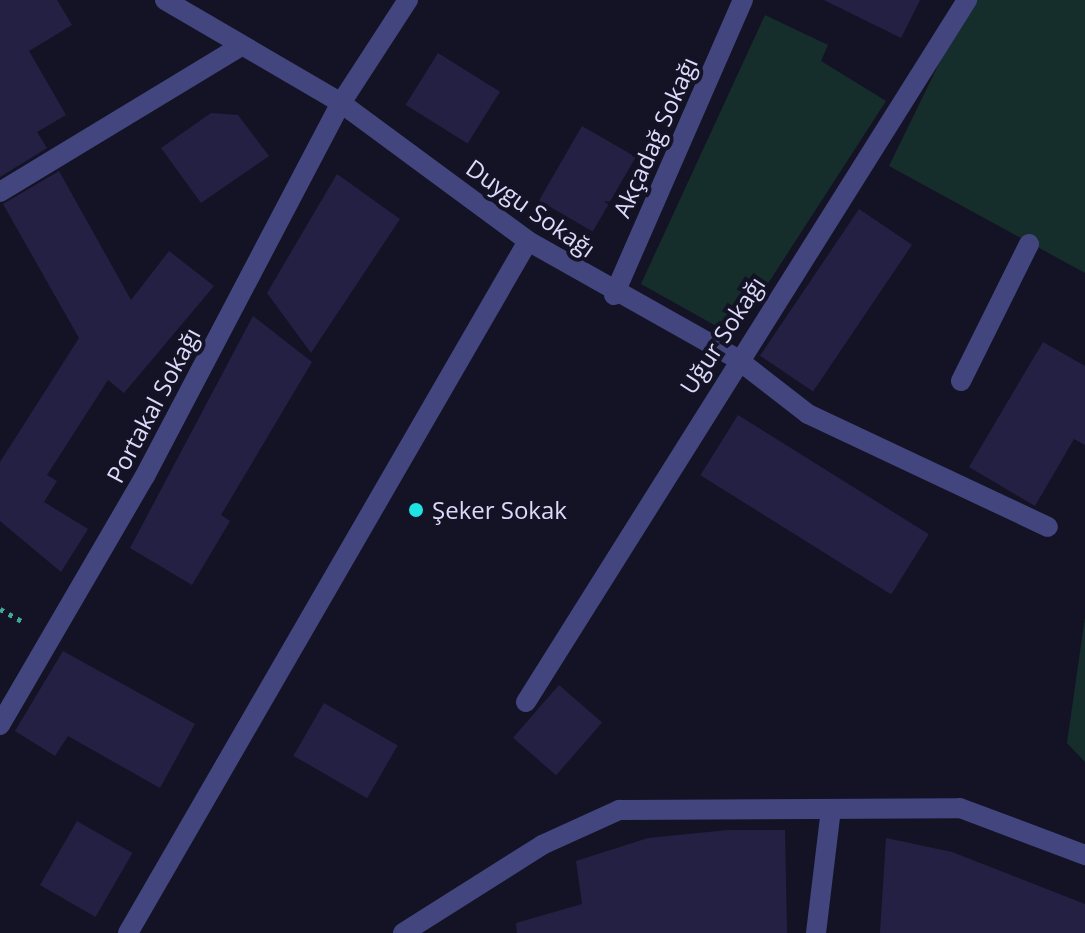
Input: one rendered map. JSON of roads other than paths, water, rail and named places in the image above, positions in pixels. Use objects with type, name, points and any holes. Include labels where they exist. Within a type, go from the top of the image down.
[{"type":"street","name":"Duygu Sokağı","points":[[165,0],[341,103],[528,241],[614,295],[737,359],[808,414],[1048,527]]},
{"type":"street","name":"Portakal Sokağı","points":[[0,725],[145,476],[341,103],[408,0]]},
{"type":"street","name":"Akçadağ Sokağı","points":[[614,295],[743,0]]},
{"type":"street","name":"Uğur Sokağı","points":[[526,702],[737,359],[967,0]]},
{"type":"street","points":[[0,192],[241,46]]},
{"type":"street","points":[[128,933],[528,241]]},
{"type":"street","points":[[961,381],[1029,244]]},
{"type":"street","points":[[403,933],[542,845],[619,810],[960,808],[1085,855]]},
{"type":"street","points":[[816,933],[831,809]]},
{"type":"place","name":"Şeker Sokak","points":[[416,510]]}]
